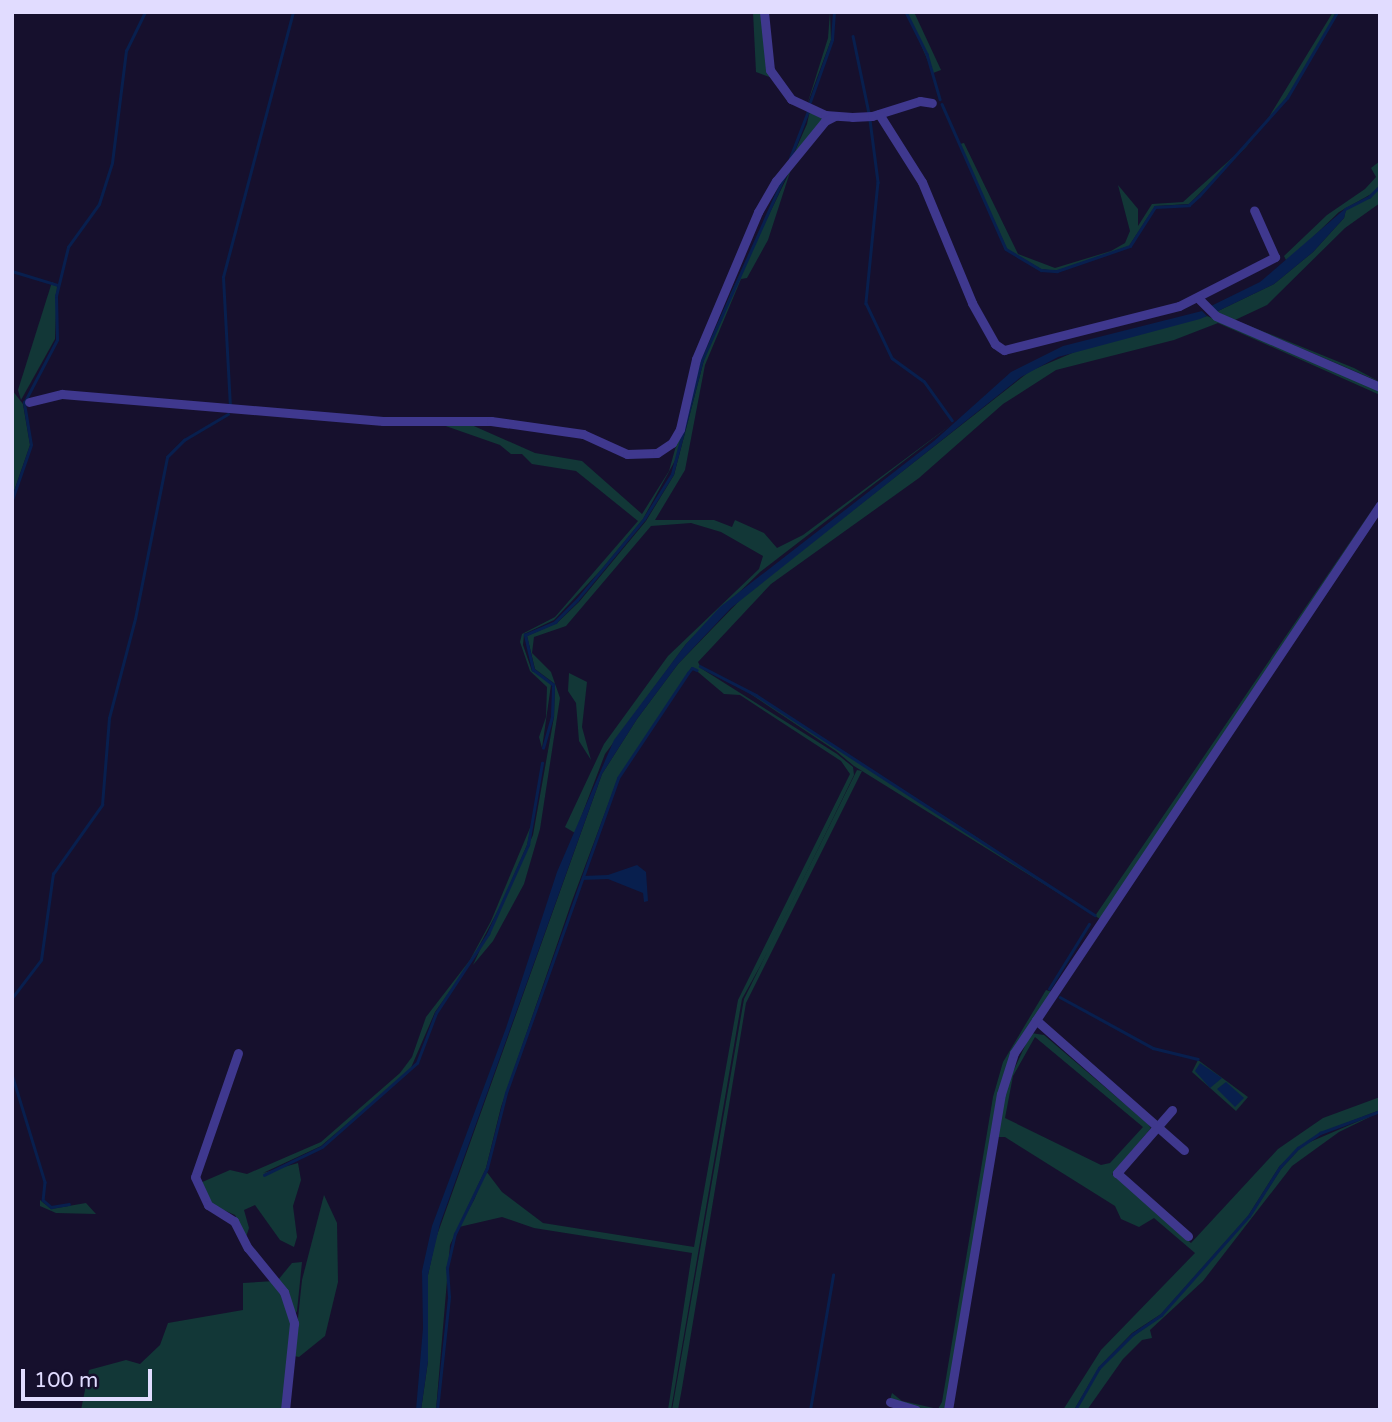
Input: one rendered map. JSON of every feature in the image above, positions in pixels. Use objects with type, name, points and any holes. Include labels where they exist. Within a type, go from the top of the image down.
[{"type":"street","points":[[764,12],[767,54],[775,81],[791,99],[835,116],[879,114],[920,101],[932,103]]},
{"type":"street","points":[[879,114],[922,182],[972,303],[999,348],[1011,349],[1143,316],[1198,298],[1275,257],[1254,210]]},
{"type":"street","points":[[29,401],[62,394],[383,421],[491,421],[583,434],[627,454],[657,453],[672,443],[680,429],[696,359],[753,220],[776,181],[825,121],[835,116]]},
{"type":"street","points":[[1198,298],[1216,316],[1380,387]]},
{"type":"street","points":[[948,1410],[1003,1083],[1014,1053],[1380,505]]},
{"type":"street","points":[[1036,1020],[1184,1150]]},
{"type":"street","points":[[238,1053],[195,1177],[208,1205],[234,1221],[248,1248],[285,1292],[295,1323],[285,1410]]},
{"type":"street","points":[[1172,1111],[1118,1177],[1188,1236]]},
{"type":"street","points":[[890,1402],[916,1410]]},
{"type":"green space","points":[[753,12],[763,12],[772,78],[756,72]]},
{"type":"green space","points":[[830,12],[831,40],[807,105],[828,38]]},
{"type":"green space","points":[[907,12],[914,12],[941,70],[933,73]]},
{"type":"green space","points":[[1333,12],[1336,12],[1318,48],[1286,98],[1246,147],[1189,204],[1155,206],[1129,246],[1057,271],[1041,269],[1007,249],[960,144],[964,143],[1018,254],[1055,268],[1111,251],[1125,243],[1130,231],[1118,185],[1138,209],[1138,226],[1152,204],[1183,202],[1242,149],[1269,117]]},
{"type":"green space","points":[[810,110],[827,118],[788,167],[807,124]]},
{"type":"green space","points":[[1380,161],[1380,185],[1373,193],[1339,212],[1287,262],[1284,256],[1327,215],[1365,189],[1376,177],[1371,168]]},
{"type":"green space","points":[[791,169],[768,240],[747,278],[741,279],[705,365],[685,470],[655,520],[714,520],[732,527],[735,520],[764,533],[777,548],[803,535],[952,424],[760,572],[686,644],[605,754],[575,833],[565,827],[604,744],[668,656],[759,569],[763,556],[721,532],[691,523],[651,526],[566,626],[534,637],[532,653],[551,672],[560,698],[540,829],[524,884],[493,941],[473,965],[533,835],[554,717],[555,684],[535,669],[527,636],[557,623],[579,602],[646,521],[674,475],[704,360],[730,295]]},
{"type":"green space","points":[[1380,187],[1380,203],[1345,228],[1267,305],[1235,320],[1354,368],[1380,382],[1216,312],[1274,284],[1313,252],[1344,218],[1346,209],[1369,198]]},
{"type":"green space","points":[[52,282],[57,285],[55,339],[21,400],[18,390]]},
{"type":"green space","points":[[1207,316],[1380,389],[1380,395],[1218,323],[1174,340],[1056,370],[1003,404],[919,478],[771,584],[698,662],[700,666],[756,695],[1093,914],[854,766],[836,751],[749,693],[699,667],[837,754],[853,767],[854,775],[770,948],[742,999],[671,1410],[668,1410],[692,1253],[534,1228],[502,1217],[459,1227],[486,1171],[502,1192],[543,1223],[694,1247],[738,1000],[850,774],[841,761],[740,695],[724,694],[692,667],[618,778],[572,901],[501,1107],[486,1168],[450,1245],[436,1410],[421,1410],[428,1361],[428,1275],[436,1238],[602,774],[637,719],[678,664],[745,595],[1030,371],[1077,351]]},
{"type":"green space","points":[[700,359],[677,457],[643,519],[601,570],[554,620],[524,634],[523,645],[532,671],[547,679],[551,685],[542,748],[539,737],[546,717],[547,687],[530,671],[520,642],[522,634],[555,617],[638,521],[576,471],[532,464],[522,454],[511,454],[500,445],[440,424],[467,423],[535,453],[582,461],[642,514],[669,471]]},
{"type":"green space","points":[[12,390],[23,404],[30,445],[12,497]]},
{"type":"green space","points":[[1380,498],[1100,919],[1095,916]]},
{"type":"green space","points":[[569,673],[587,682],[582,727],[591,760],[579,741],[576,703],[568,691]]},
{"type":"green space","points":[[857,770],[862,771],[746,1003],[678,1410],[672,1410],[744,999]]},
{"type":"green space","points":[[532,823],[527,845],[501,905],[470,963],[435,1012],[410,1070],[321,1146],[263,1173],[298,1163],[301,1180],[293,1206],[297,1237],[294,1247],[280,1240],[255,1205],[244,1210],[249,1228],[246,1237],[235,1215],[212,1205],[200,1183],[230,1170],[247,1174],[321,1142],[400,1073],[412,1057],[426,1017],[470,960],[491,921]]},
{"type":"green space","points":[[1046,990],[1052,992],[1012,1053],[945,1410],[925,1410],[890,1400],[892,1393],[902,1401],[938,1409],[942,1402],[993,1097],[1003,1062]]},
{"type":"green space","points":[[1031,1033],[1044,1035],[1151,1128],[1112,1174],[1191,1243],[1278,1149],[1323,1118],[1380,1097],[1380,1110],[1320,1133],[1298,1148],[1279,1167],[1248,1216],[1161,1314],[1132,1333],[1099,1367],[1074,1410],[1063,1410],[1101,1350],[1195,1253],[1154,1218],[1139,1227],[1121,1219],[1115,1206],[1005,1137],[997,1137],[1005,1089]],"holes":[[[1035,1037],[1143,1127],[1110,1163],[1101,1165],[1005,1118],[1013,1076]]]},
{"type":"green space","points":[[1198,1060],[1248,1097],[1236,1111],[1192,1072]]},
{"type":"green space","points":[[1380,1112],[1339,1132],[1292,1166],[1203,1281],[1150,1330],[1152,1338],[1142,1340],[1123,1359],[1087,1410],[1077,1410],[1093,1377],[1125,1342],[1162,1316],[1250,1217],[1281,1169],[1303,1145]]},
{"type":"green space","points":[[324,1195],[337,1223],[338,1282],[325,1336],[299,1357],[294,1356],[302,1280]]},
{"type":"green space","points":[[40,1200],[51,1209],[86,1203],[96,1214],[56,1213],[40,1206]]},
{"type":"green space","points":[[302,1262],[297,1311],[294,1316],[278,1280],[292,1263]]},
{"type":"green space","points":[[275,1281],[292,1318],[284,1410],[81,1410],[89,1370],[126,1360],[140,1364],[160,1345],[168,1323],[243,1310],[243,1283]]},
{"type":"water","points":[[1347,207],[1344,218],[1313,252],[1274,284],[1216,312],[1211,306],[1260,282]]},
{"type":"water","points":[[1202,311],[1207,316],[1058,357],[1021,377],[731,608],[678,664],[637,719],[602,774],[440,1224],[428,1275],[428,1361],[421,1410],[416,1410],[423,1328],[422,1271],[432,1226],[506,1028],[557,872],[614,740],[686,644],[720,607],[934,441],[1011,372],[1063,346]]},
{"type":"water","points":[[637,865],[646,872],[648,901],[644,902],[643,893],[608,879],[581,880],[583,876],[608,875]]},
{"type":"water","points":[[1200,1063],[1222,1078],[1210,1088],[1195,1071]]},
{"type":"water","points":[[1226,1082],[1244,1098],[1235,1107],[1217,1089]]},
{"type":"waterway","points":[[12,500],[31,445],[24,403],[57,340],[56,296],[68,247],[99,204],[112,163],[126,51],[145,12]]},
{"type":"waterway","points":[[230,407],[223,277],[293,12]]},
{"type":"waterway","points":[[810,102],[832,40],[834,12]]},
{"type":"waterway","points":[[906,12],[927,54],[940,99]]},
{"type":"waterway","points":[[942,104],[1006,249],[1041,270],[1057,271],[1130,246],[1155,207],[1189,205],[1199,196],[1287,98],[1337,12]]},
{"type":"waterway","points":[[853,36],[869,113]]},
{"type":"waterway","points":[[790,158],[808,111]]},
{"type":"waterway","points":[[870,120],[878,182],[866,303],[892,358],[924,381],[952,420]]},
{"type":"waterway","points":[[543,748],[552,716],[553,685],[533,670],[525,635],[555,622],[577,600],[644,519],[672,474],[702,360],[784,177]]},
{"type":"waterway","points":[[1345,209],[1369,197],[1380,186]]},
{"type":"waterway","points":[[12,271],[58,285]]},
{"type":"waterway","points":[[12,998],[41,960],[53,874],[102,805],[109,718],[135,619],[167,457],[184,440],[228,414]]},
{"type":"waterway","points":[[700,666],[756,695],[1095,915]]},
{"type":"waterway","points":[[437,1410],[449,1297],[447,1268],[455,1234],[487,1168],[506,1093],[618,778],[688,673],[692,668],[697,670]]},
{"type":"waterway","points":[[264,1175],[322,1147],[417,1063],[436,1013],[488,934],[528,845],[542,763]]},
{"type":"waterway","points":[[1049,989],[1089,924]]},
{"type":"waterway","points":[[1060,997],[1153,1048],[1198,1059]]},
{"type":"waterway","points":[[12,1074],[45,1182],[43,1200],[51,1207],[69,1204]]},
{"type":"waterway","points":[[1075,1410],[1099,1368],[1133,1334],[1161,1315],[1249,1216],[1280,1167],[1298,1148],[1320,1133],[1380,1111]]},
{"type":"waterway","points":[[810,1410],[833,1275]]}]
